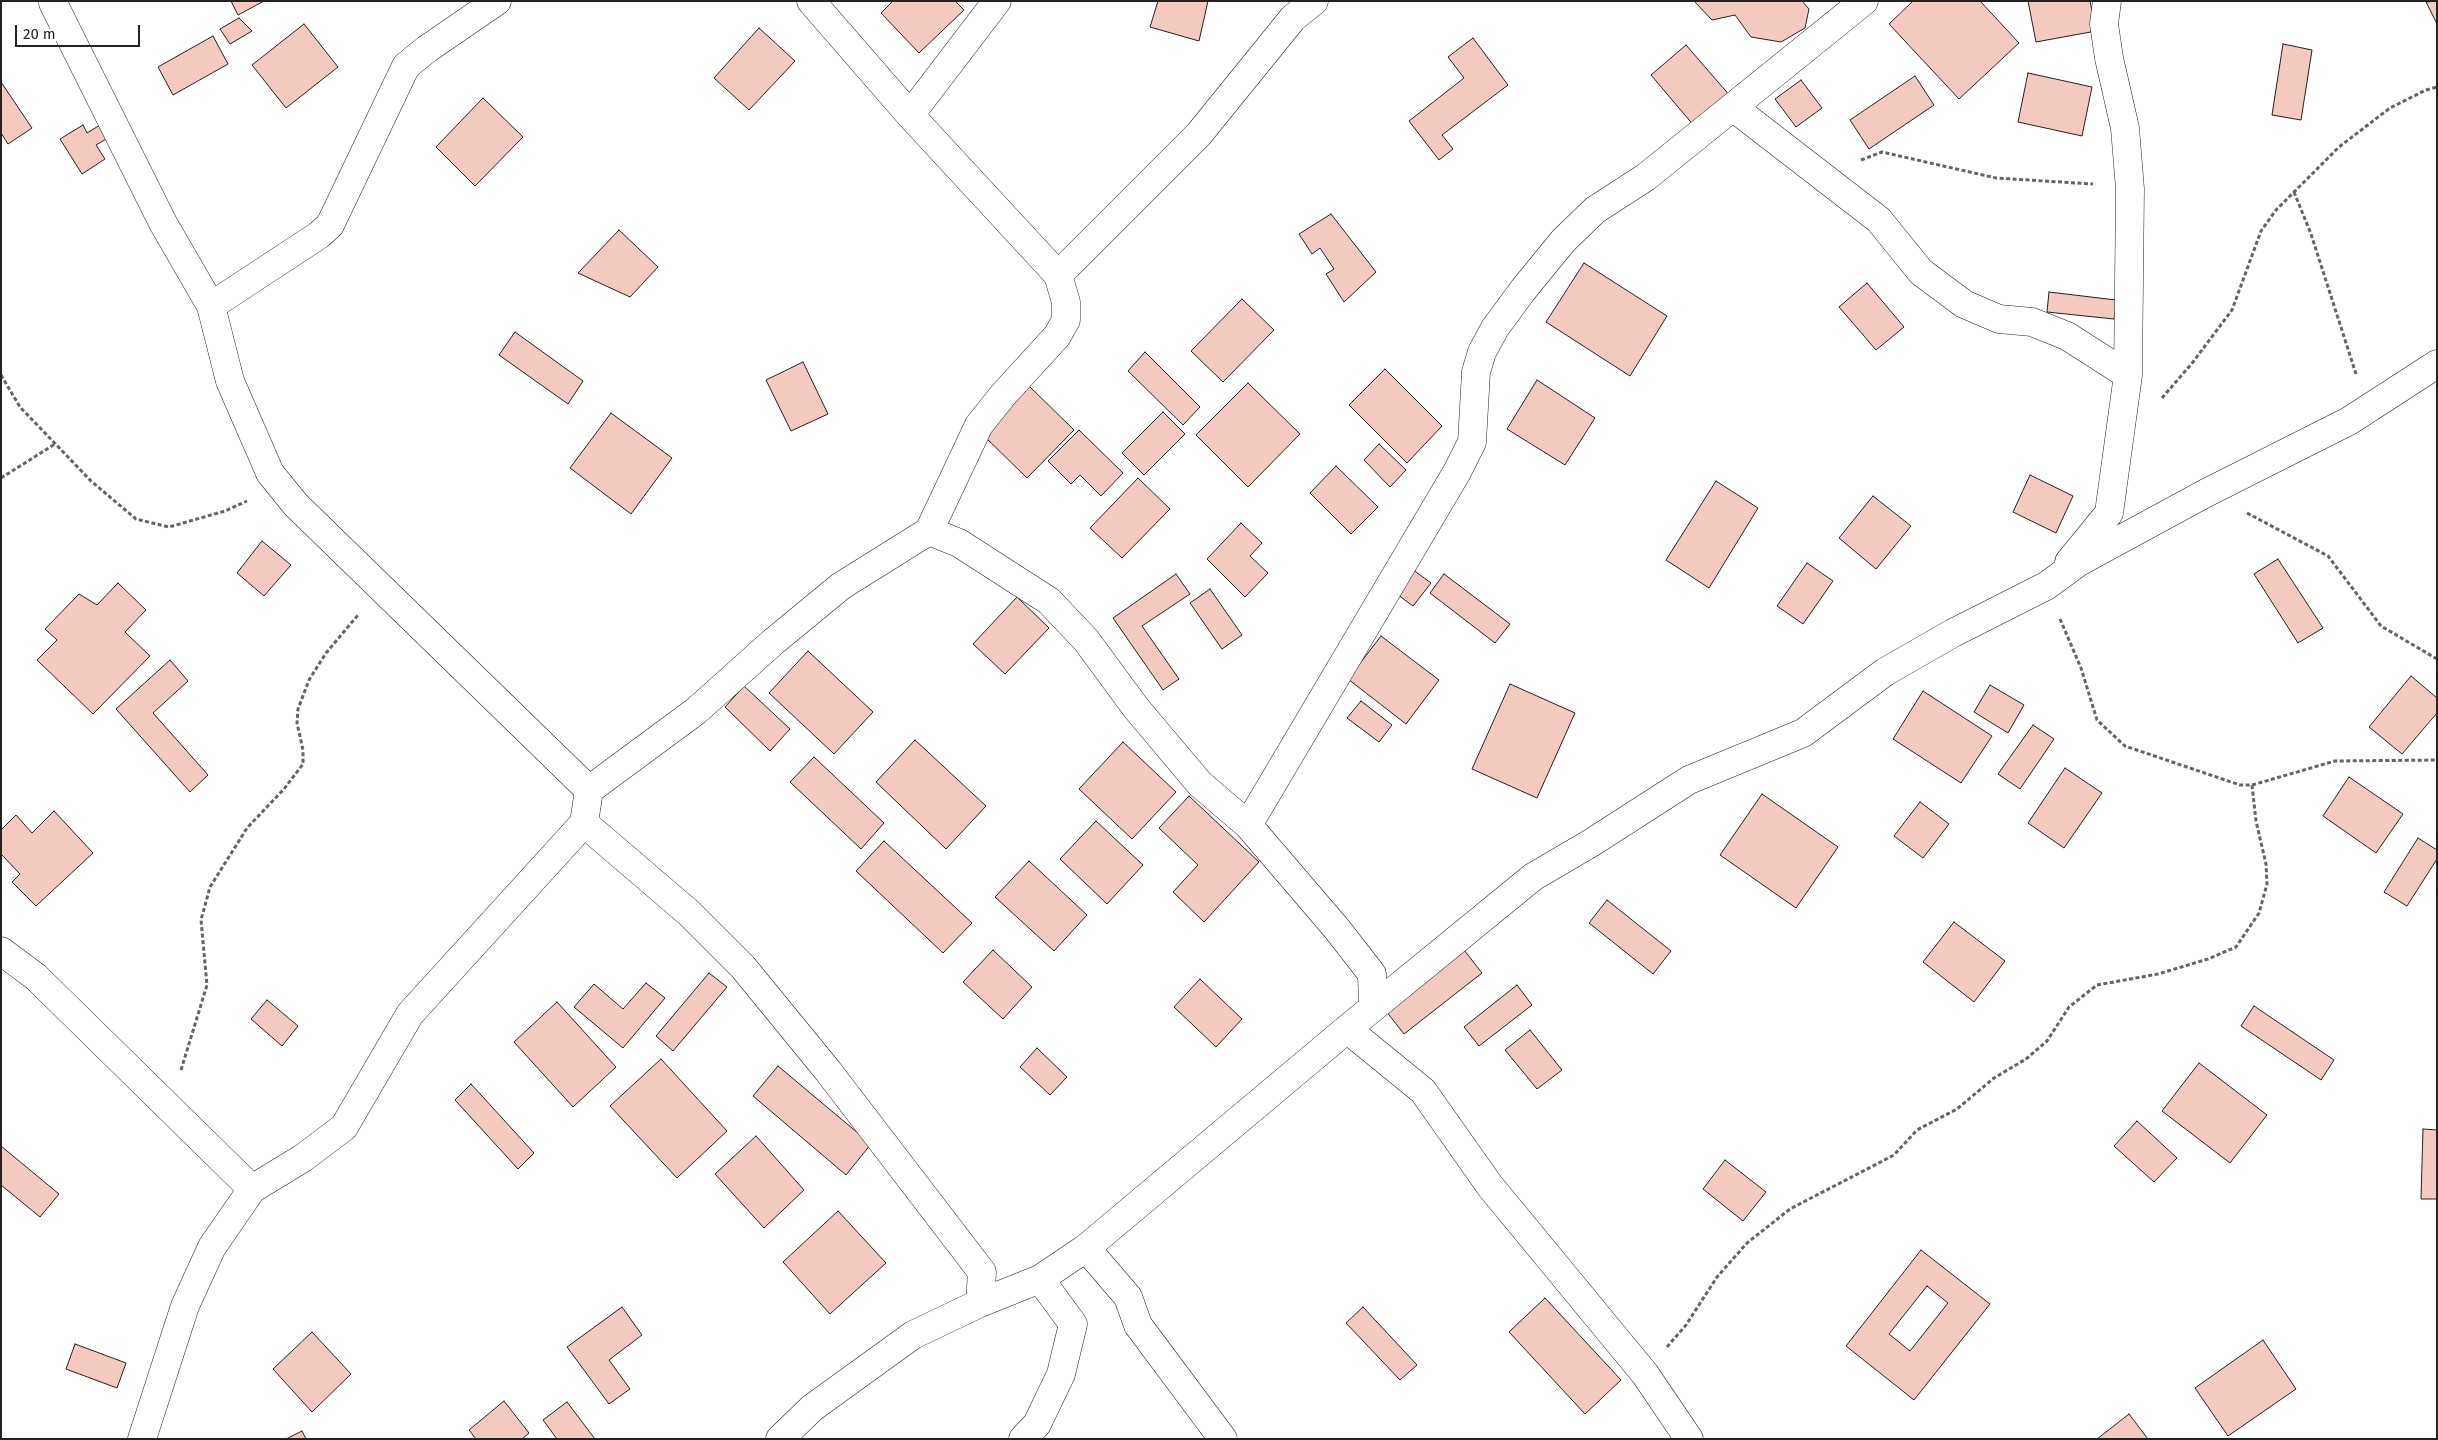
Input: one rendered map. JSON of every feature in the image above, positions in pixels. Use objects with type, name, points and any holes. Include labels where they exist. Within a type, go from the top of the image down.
[{"type":"street","points":[[211,306],[312,240],[330,225],[406,66],[427,49],[497,1]]},
{"type":"street","points":[[142,1439],[185,1306],[212,1247],[252,1189],[303,1158],[344,1128],[410,1014],[584,823],[589,790],[696,711],[772,642],[841,586],[929,531],[979,425],[1003,395],[1057,336],[1066,320],[1066,302],[1058,275],[910,115],[811,1]]},
{"type":"street","points":[[910,115],[997,1]]},
{"type":"street","points":[[1058,275],[1199,134],[1293,18],[1314,1]]},
{"type":"street","points":[[1248,825],[1457,472],[1472,442],[1476,372],[1482,352],[1495,328],[1563,241],[1595,210],[1646,177],[1734,108],[1864,1]]},
{"type":"street","points":[[2049,584],[2109,513],[2128,375],[2130,189],[2124,128],[2109,58],[2104,24],[2107,1]]},
{"type":"street","points":[[53,3],[163,222],[211,306],[230,381],[270,473],[296,505],[589,790]]},
{"type":"street","points":[[1734,108],[1880,220],[1920,272],[1964,304],[1999,320],[2032,322],[2067,336],[2128,375]]},
{"type":"street","points":[[780,1439],[812,1408],[913,1335],[980,1303],[1040,1280],[1086,1248],[1347,1029],[1533,877],[1591,843],[1689,780],[1803,733],[1885,672],[1953,633],[2049,584],[2079,562],[2206,493],[2349,421],[2437,364]]},
{"type":"street","points":[[929,531],[959,543],[1049,601],[1086,640],[1136,708],[1200,784],[1248,825],[1337,929],[1372,974],[1373,1008]]},
{"type":"street","points":[[584,823],[689,913],[743,967],[828,1071],[982,1272],[980,1303]]},
{"type":"street","points":[[1,951],[36,977],[252,1189]]},
{"type":"street","points":[[1347,1029],[1423,1090],[1490,1186],[1645,1374],[1689,1439]]},
{"type":"street","points":[[1086,1248],[1128,1297],[1138,1325],[1223,1439]]},
{"type":"street","points":[[1023,1439],[1037,1424],[1061,1374],[1073,1324],[1040,1280]]},
{"type":"path","points":[[2161,398],[2194,362],[2232,310],[2261,231],[2276,210],[2339,147],[2390,108],[2426,90],[2437,87]]},
{"type":"path","points":[[1835,184],[1853,165],[1882,152],[1996,178],[2065,181],[2130,189]]},
{"type":"path","points":[[2294,192],[2311,234],[2363,396],[2349,421]]},
{"type":"path","points":[[1,375],[20,407],[91,481],[136,519],[169,527],[225,511],[282,487]]},
{"type":"path","points":[[1,478],[55,444]]},
{"type":"path","points":[[2206,493],[2290,534],[2328,556],[2381,626],[2437,660]]},
{"type":"path","points":[[2049,584],[2081,668],[2098,720],[2125,746],[2240,785],[2252,785],[2335,761],[2437,760]]},
{"type":"path","points":[[169,1108],[207,985],[202,920],[210,887],[247,828],[284,789],[303,764],[304,750],[298,723],[298,709],[309,680],[343,631],[382,589]]},
{"type":"path","points":[[1645,1374],[1686,1325],[1716,1277],[1748,1243],[1790,1209],[1894,1155],[1917,1130],[1957,1109],[1994,1078],[2026,1059],[2047,1041],[2069,1007],[2097,985],[2158,974],[2208,960],[2236,947],[2260,913],[2267,884],[2266,864],[2256,821],[2252,785]]},
{"type":"building","points":[[231,1],[264,1],[238,15]]},
{"type":"building","points":[[893,1],[955,1],[964,10],[919,53],[881,13]]},
{"type":"building","points":[[1158,1],[1208,1],[1199,41],[1150,27]]},
{"type":"building","points":[[1694,1],[1802,1],[1809,9],[1805,28],[1781,42],[1751,37],[1735,15],[1712,20]]},
{"type":"building","points":[[1913,1],[1980,1],[2019,43],[1959,99],[1889,24]]},
{"type":"building","points":[[2028,1],[2090,1],[2096,31],[2036,42]]},
{"type":"building","points":[[2437,1],[2437,24],[2426,2]]},
{"type":"building","points":[[239,18],[252,31],[230,44],[220,29]]},
{"type":"building","points":[[304,24],[338,67],[286,108],[252,65]]},
{"type":"building","points":[[759,28],[795,61],[749,110],[714,78]]},
{"type":"building","points":[[213,36],[228,64],[173,95],[158,67]]},
{"type":"building","points":[[1473,38],[1508,85],[1442,135],[1453,149],[1439,160],[1409,121],[1464,78],[1448,57]]},
{"type":"building","points":[[2283,44],[2312,50],[2301,120],[2272,115]]},
{"type":"building","points":[[1686,45],[1731,97],[1695,127],[1651,75]]},
{"type":"building","points":[[2028,73],[2092,87],[2082,136],[2018,122]]},
{"type":"building","points":[[1915,76],[1934,105],[1869,149],[1850,120]]},
{"type":"building","points":[[1801,80],[1822,108],[1796,127],[1775,99]]},
{"type":"building","points":[[1,82],[32,128],[8,144],[1,133]]},
{"type":"building","points":[[483,98],[523,137],[475,186],[436,147]]},
{"type":"building","points":[[83,125],[87,133],[100,125],[108,138],[96,145],[105,159],[82,174],[60,139]]},
{"type":"building","points":[[1331,214],[1376,272],[1344,302],[1326,274],[1334,269],[1320,248],[1312,254],[1299,234]]},
{"type":"building","points":[[619,230],[658,267],[630,297],[578,273]]},
{"type":"building","points":[[1584,263],[1667,316],[1630,376],[1546,322]]},
{"type":"building","points":[[1867,283],[1904,327],[1876,350],[1839,307]]},
{"type":"building","points":[[2049,292],[2116,300],[2114,319],[2047,312]]},
{"type":"building","points":[[1242,299],[1274,330],[1223,382],[1191,351]]},
{"type":"building","points":[[515,332],[583,381],[568,404],[499,355]]},
{"type":"building","points":[[1145,352],[1200,407],[1183,425],[1128,371]]},
{"type":"building","points":[[803,362],[828,414],[791,431],[766,380]]},
{"type":"building","points":[[1385,369],[1442,426],[1407,463],[1349,405]]},
{"type":"building","points":[[1537,380],[1595,418],[1565,465],[1507,429]]},
{"type":"building","points":[[1248,383],[1300,434],[1248,487],[1196,435]]},
{"type":"building","points":[[1027,384],[1074,430],[1027,478],[980,432]]},
{"type":"building","points":[[1163,412],[1185,434],[1144,475],[1122,453]]},
{"type":"building","points":[[611,413],[672,458],[631,514],[570,468]]},
{"type":"building","points":[[1079,430],[1123,473],[1101,496],[1080,475],[1071,484],[1048,461]]},
{"type":"building","points":[[1379,444],[1406,470],[1390,487],[1364,460]]},
{"type":"building","points":[[1336,466],[1378,507],[1351,534],[1310,493]]},
{"type":"building","points":[[2030,475],[2073,496],[2056,533],[2013,512]]},
{"type":"building","points":[[1138,478],[1170,509],[1122,558],[1090,528]]},
{"type":"building","points":[[1716,481],[1758,508],[1709,588],[1666,560]]},
{"type":"building","points":[[1873,496],[1911,526],[1876,569],[1839,538]]},
{"type":"building","points":[[1241,523],[1262,543],[1250,556],[1268,573],[1245,597],[1207,559]]},
{"type":"building","points":[[262,541],[291,565],[264,596],[237,573]]},
{"type":"building","points":[[2278,559],[2323,628],[2298,643],[2254,574]]},
{"type":"building","points":[[1401,561],[1431,583],[1413,606],[1383,584]]},
{"type":"building","points":[[1807,563],[1833,581],[1803,624],[1777,606]]},
{"type":"building","points":[[1176,574],[1190,594],[1142,626],[1179,679],[1163,690],[1113,618]]},
{"type":"building","points":[[1444,574],[1510,624],[1495,643],[1430,593]]},
{"type":"building","points":[[118,583],[146,610],[125,632],[150,656],[93,714],[37,660],[57,640],[45,629],[79,594],[97,605]]},
{"type":"building","points":[[1210,589],[1242,635],[1222,649],[1190,603]]},
{"type":"building","points":[[1017,597],[1049,628],[1005,674],[973,644]]},
{"type":"building","points":[[1381,636],[1439,680],[1406,724],[1348,679]]},
{"type":"building","points":[[808,651],[873,712],[834,754],[769,693]]},
{"type":"building","points":[[170,660],[188,681],[153,713],[208,775],[190,792],[116,709]]},
{"type":"building","points":[[2411,676],[2437,698],[2437,713],[2402,754],[2369,727]]},
{"type":"building","points":[[1510,684],[1575,713],[1537,798],[1472,769]]},
{"type":"building","points":[[1990,685],[2024,705],[2008,733],[1974,712]]},
{"type":"building","points":[[744,686],[790,729],[770,751],[725,707]]},
{"type":"building","points":[[1923,691],[1992,736],[1961,783],[1893,739]]},
{"type":"building","points":[[1361,701],[1392,725],[1379,742],[1347,718]]},
{"type":"building","points":[[2033,725],[2054,739],[2020,789],[1998,774]]},
{"type":"building","points":[[915,740],[986,806],[946,849],[876,782]]},
{"type":"building","points":[[1123,742],[1176,792],[1132,839],[1079,789]]},
{"type":"building","points":[[814,757],[884,823],[861,849],[790,782]]},
{"type":"building","points":[[2065,768],[2102,793],[2064,848],[2028,823]]},
{"type":"building","points":[[2349,777],[2403,814],[2376,853],[2323,816]]},
{"type":"building","points":[[1762,794],[1838,847],[1796,908],[1720,855]]},
{"type":"building","points":[[1189,796],[1259,862],[1204,922],[1173,892],[1198,865],[1159,828]]},
{"type":"building","points":[[1920,802],[1949,824],[1923,858],[1894,836]]},
{"type":"building","points":[[54,811],[93,853],[36,906],[12,882],[20,874],[1,854],[1,830],[16,815],[32,833]]},
{"type":"building","points":[[1096,821],[1143,865],[1107,904],[1060,859]]},
{"type":"building","points":[[2418,838],[2437,850],[2437,859],[2407,906],[2384,892]]},
{"type":"building","points":[[884,841],[972,923],[943,953],[856,871]]},
{"type":"building","points":[[1029,861],[1087,915],[1054,951],[995,897]]},
{"type":"building","points":[[1607,900],[1671,951],[1653,974],[1589,923]]},
{"type":"building","points":[[1954,922],[2005,961],[1974,1002],[1923,962]]},
{"type":"building","points":[[993,950],[1032,987],[1003,1019],[963,982]]},
{"type":"building","points":[[1464,950],[1482,973],[1404,1034],[1386,1011]]},
{"type":"building","points":[[709,973],[727,987],[673,1051],[656,1036]]},
{"type":"building","points":[[1200,979],[1242,1019],[1216,1047],[1174,1007]]},
{"type":"building","points":[[646,983],[665,998],[623,1048],[574,1007],[594,984],[623,1009]]},
{"type":"building","points":[[1517,985],[1532,1005],[1479,1046],[1464,1027]]},
{"type":"building","points":[[267,1000],[298,1026],[282,1046],[251,1019]]},
{"type":"building","points":[[557,1002],[616,1067],[573,1107],[514,1042]]},
{"type":"building","points":[[2254,1006],[2334,1060],[2321,1080],[2241,1026]]},
{"type":"building","points":[[1530,1030],[1562,1070],[1537,1089],[1505,1050]]},
{"type":"building","points":[[1037,1048],[1067,1077],[1050,1095],[1020,1067]]},
{"type":"building","points":[[661,1059],[727,1131],[677,1178],[610,1106]]},
{"type":"building","points":[[2199,1063],[2267,1115],[2230,1163],[2162,1111]]},
{"type":"building","points":[[778,1066],[871,1144],[846,1175],[753,1096]]},
{"type":"building","points":[[471,1084],[534,1153],[518,1169],[455,1100]]},
{"type":"building","points":[[2137,1121],[2177,1158],[2154,1182],[2114,1146]]},
{"type":"building","points":[[2423,1129],[2437,1130],[2437,1199],[2421,1199]]},
{"type":"building","points":[[756,1136],[804,1190],[764,1228],[715,1174]]},
{"type":"building","points":[[1,1146],[59,1194],[40,1217],[1,1185]]},
{"type":"building","points":[[1725,1160],[1766,1192],[1743,1221],[1703,1189]]},
{"type":"building","points":[[838,1211],[886,1263],[830,1314],[783,1262]]},
{"type":"building","points":[[1921,1250],[1990,1304],[1914,1400],[1846,1346]],"holes":[[[1927,1286],[1948,1303],[1910,1351],[1889,1334]]]},
{"type":"building","points":[[1545,1298],[1621,1380],[1585,1414],[1509,1332]]},
{"type":"building","points":[[622,1307],[642,1335],[609,1360],[630,1389],[609,1404],[567,1347]]},
{"type":"building","points":[[1363,1307],[1417,1365],[1400,1380],[1346,1323]]},
{"type":"building","points":[[312,1332],[351,1374],[312,1412],[273,1369]]},
{"type":"building","points":[[2263,1340],[2296,1389],[2228,1436],[2195,1388]]},
{"type":"building","points":[[75,1344],[126,1363],[117,1388],[66,1369]]},
{"type":"building","points":[[504,1401],[529,1433],[522,1439],[476,1439],[469,1430]]},
{"type":"building","points":[[567,1402],[595,1439],[557,1439],[543,1420]]},
{"type":"building","points":[[2129,1414],[2148,1439],[2097,1439]]},
{"type":"building","points":[[302,1431],[306,1439],[286,1439]]}]
